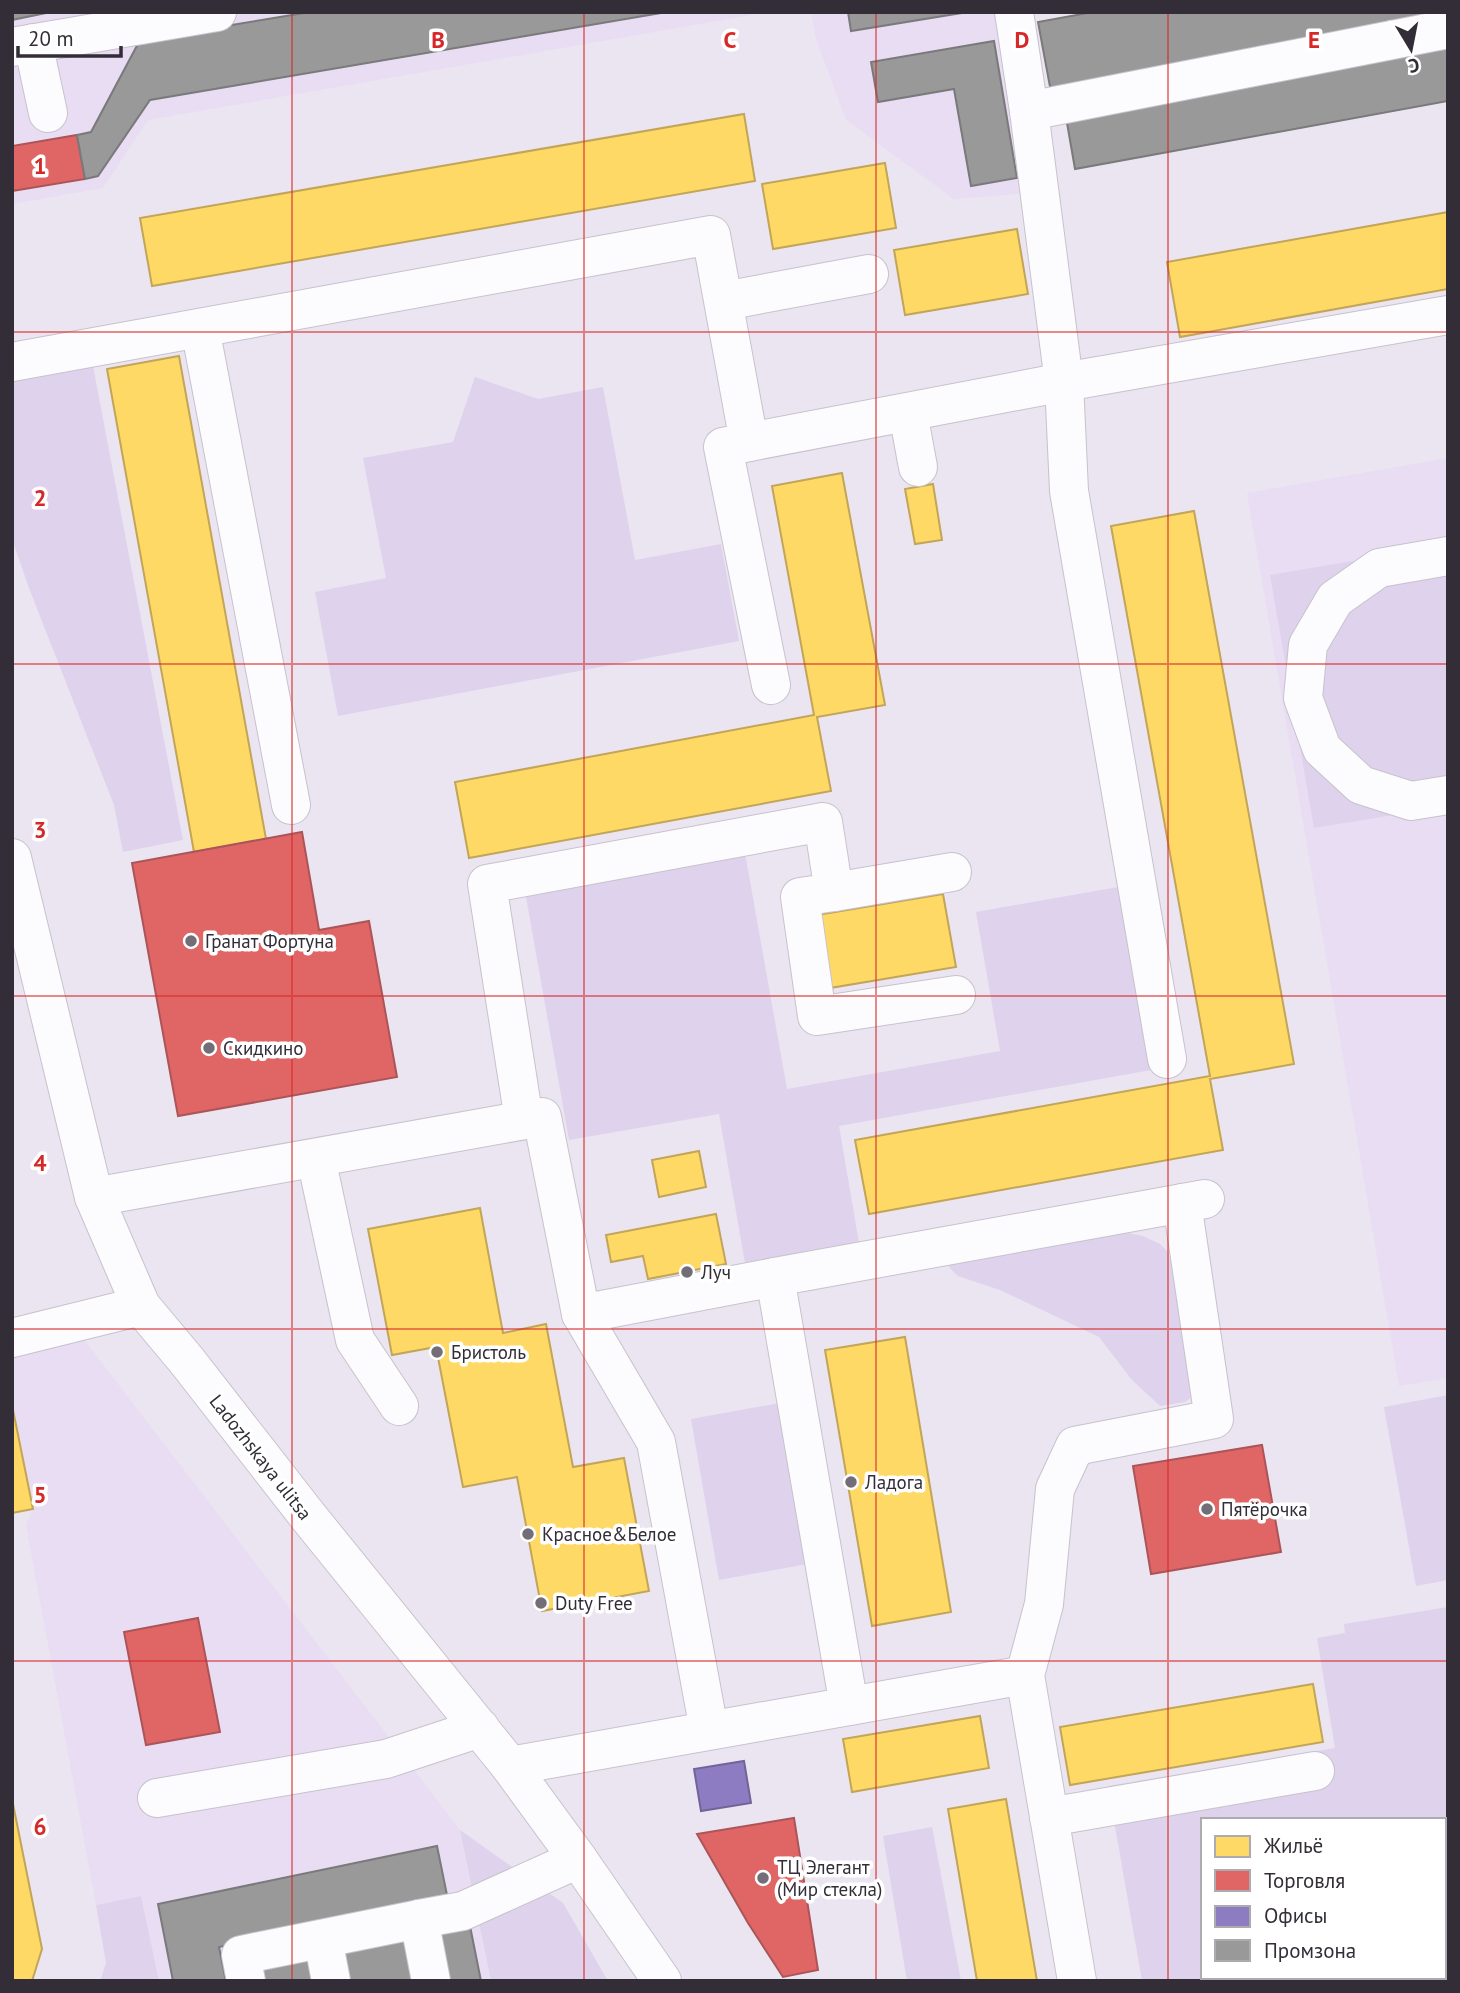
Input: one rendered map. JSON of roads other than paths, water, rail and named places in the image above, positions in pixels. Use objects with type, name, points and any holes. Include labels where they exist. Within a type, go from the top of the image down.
[{"type":"street","points":[[48,113],[23,45],[217,12]]},
{"type":"street","points":[[1014,12],[1065,382],[1069,491],[1167,1059]]},
{"type":"street","points":[[1029,111],[1448,29]]},
{"type":"street","points":[[12,362],[712,235],[749,442]]},
{"type":"street","points":[[724,301],[869,274]]},
{"type":"street","points":[[771,685],[723,447],[1065,382],[1448,315]]},
{"type":"street","points":[[200,328],[291,806]]},
{"type":"street","points":[[908,413],[918,467]]},
{"type":"street","points":[[1448,556],[1379,568],[1335,599],[1308,645],[1303,698],[1322,749],[1360,785],[1411,801],[1448,795]]},
{"type":"street","points":[[524,1120],[487,884],[823,822],[834,892]]},
{"type":"street","name":"Ladozhskaya ulitsa","points":[[12,858],[94,1197],[142,1306],[307,1516],[510,1766],[662,1981]]},
{"type":"street","points":[[952,873],[800,897],[817,1016],[956,995]]},
{"type":"street","points":[[94,1197],[542,1117],[581,1314],[656,1442],[709,1730]]},
{"type":"street","points":[[316,1158],[355,1340],[399,1406]]},
{"type":"street","points":[[581,1314],[1193,1201],[1214,1419],[1075,1446],[1055,1489],[1044,1604],[1025,1675],[1077,1981]]},
{"type":"street","points":[[775,1277],[849,1706]]},
{"type":"street","points":[[12,1338],[142,1306]]},
{"type":"street","points":[[510,1766],[1025,1675]]},
{"type":"street","points":[[157,1798],[386,1759],[480,1728]]},
{"type":"street","points":[[1049,1817],[1315,1770]]},
{"type":"street","points":[[246,1981],[241,1955],[463,1911],[578,1859]]},
{"type":"street","points":[[419,1919],[431,1981]]},
{"type":"street","points":[[323,1938],[331,1981]]},
{"type":"place","name":"Гранат Фортуна","points":[[191,941]]},
{"type":"place","name":"Скидкино","points":[[209,1048]]},
{"type":"place","name":"Луч","points":[[687,1272]]},
{"type":"place","name":"Бристоль","points":[[437,1352]]},
{"type":"place","name":"Ладога","points":[[851,1482]]},
{"type":"place","name":"Пятёрочка","points":[[1207,1509]]},
{"type":"place","name":"Красное&Белое","points":[[528,1534]]},
{"type":"place","name":"Duty Free","points":[[541,1603]]},
{"type":"place","name":"ТЦ Элегант (Мир стекла)","points":[[763,1878]]}]
